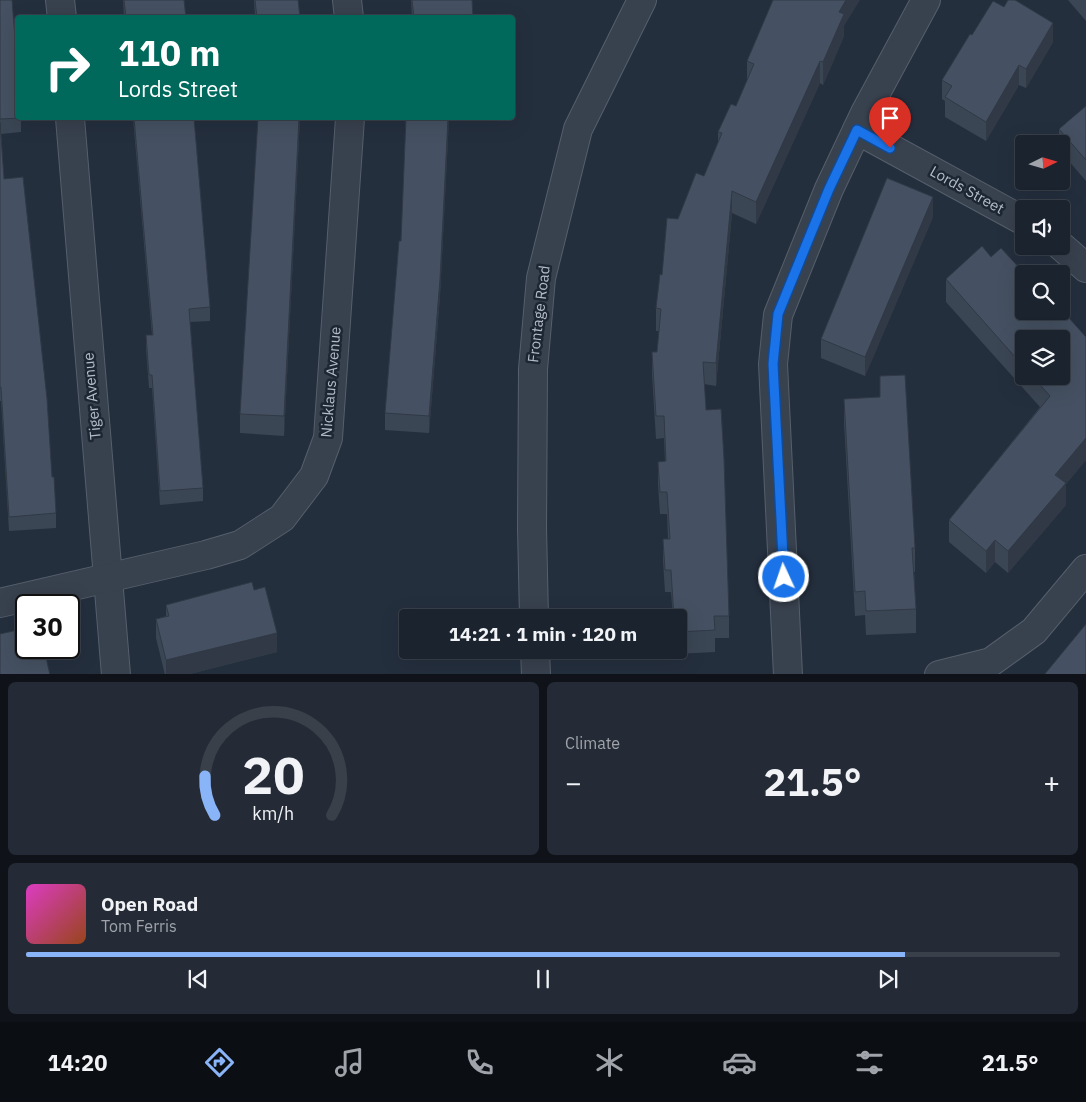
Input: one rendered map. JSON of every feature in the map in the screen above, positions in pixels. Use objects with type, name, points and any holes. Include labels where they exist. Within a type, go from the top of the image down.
[{"type":"street","points":[[60,0],[62,15]]},
{"type":"street","points":[[347,0],[348,15]]},
{"type":"street","name":"Frontage Road","points":[[534,609],[532,528],[533,369],[541,278],[578,129],[642,0]]},
{"type":"street","points":[[788,674],[773,364],[778,314],[829,189],[857,130],[926,0]]},
{"type":"street","name":"Tiger Avenue","points":[[70,120],[116,674]]},
{"type":"street","name":"Nicklaus Avenue","points":[[0,603],[206,555],[240,545],[282,518],[314,476],[328,438],[350,120]]},
{"type":"street","name":"Lords Street","points":[[857,130],[1015,216]]},
{"type":"street","points":[[1070,254],[1086,268]]},
{"type":"street","points":[[939,674],[991,662],[1034,631],[1086,569]]},
{"type":"street","points":[[535,659],[536,674]]},
{"type":"building","points":[[0,0],[12,0],[15,38],[15,118],[0,119]]},
{"type":"building","points":[[124,0],[184,0],[186,15],[126,15]]},
{"type":"building","points":[[255,0],[298,0],[300,15],[257,15]]},
{"type":"building","points":[[412,0],[472,0],[473,15],[414,15]]},
{"type":"building","points":[[773,0],[846,0],[839,12],[844,14],[823,62],[820,61],[756,202],[732,191],[716,363],[703,362],[706,410],[721,409],[729,616],[714,616],[715,630],[687,632],[687,609],[673,609],[671,570],[665,570],[663,539],[670,539],[667,492],[660,492],[658,462],[666,461],[664,416],[656,416],[652,352],[657,352],[661,309],[656,308],[660,274],[662,275],[667,218],[678,219],[696,173],[704,176],[722,133],[718,132],[731,104],[736,106],[754,64],[747,61]]},
{"type":"building","points":[[1008,0],[1015,0],[1053,23],[1026,69],[1019,65],[986,122],[945,97],[952,86],[942,80],[993,1],[1004,7]]},
{"type":"building","points":[[1086,106],[1086,160],[1070,142],[1070,135],[1064,135],[1059,129]]},
{"type":"building","points":[[134,120],[194,120],[210,307],[189,309],[203,488],[160,491],[152,375],[149,375],[146,335],[153,335]]},
{"type":"building","points":[[258,120],[299,120],[284,416],[240,414]]},
{"type":"building","points":[[406,120],[448,120],[440,279],[429,416],[385,413],[399,241],[401,241]]},
{"type":"building","points":[[0,122],[4,179],[23,177],[47,399],[56,513],[9,517],[0,387]]},
{"type":"building","points":[[887,178],[933,197],[865,357],[821,339]]},
{"type":"building","points":[[982,246],[991,257],[1001,248],[1017,265],[1015,265],[1015,320],[1070,319],[1086,337],[1086,438],[1055,475],[1066,483],[1008,551],[995,540],[986,551],[949,520],[1050,396],[1040,385],[1070,385],[1070,330],[1015,330],[1015,357],[946,279]]},
{"type":"building","points":[[905,375],[915,548],[912,548],[916,609],[866,611],[865,591],[855,592],[844,399],[880,397],[880,376]]},
{"type":"building","points":[[252,582],[254,590],[265,587],[277,633],[166,660],[156,619],[169,616],[166,605]]},
{"type":"building","points":[[1086,624],[1086,674],[1045,674]]},
{"type":"building","points":[[15,631],[15,659],[46,659],[50,674],[0,674],[0,634]]},
{"type":"route","points":[[784,577],[773,364],[778,314],[829,189],[857,130],[890,148]]}]
